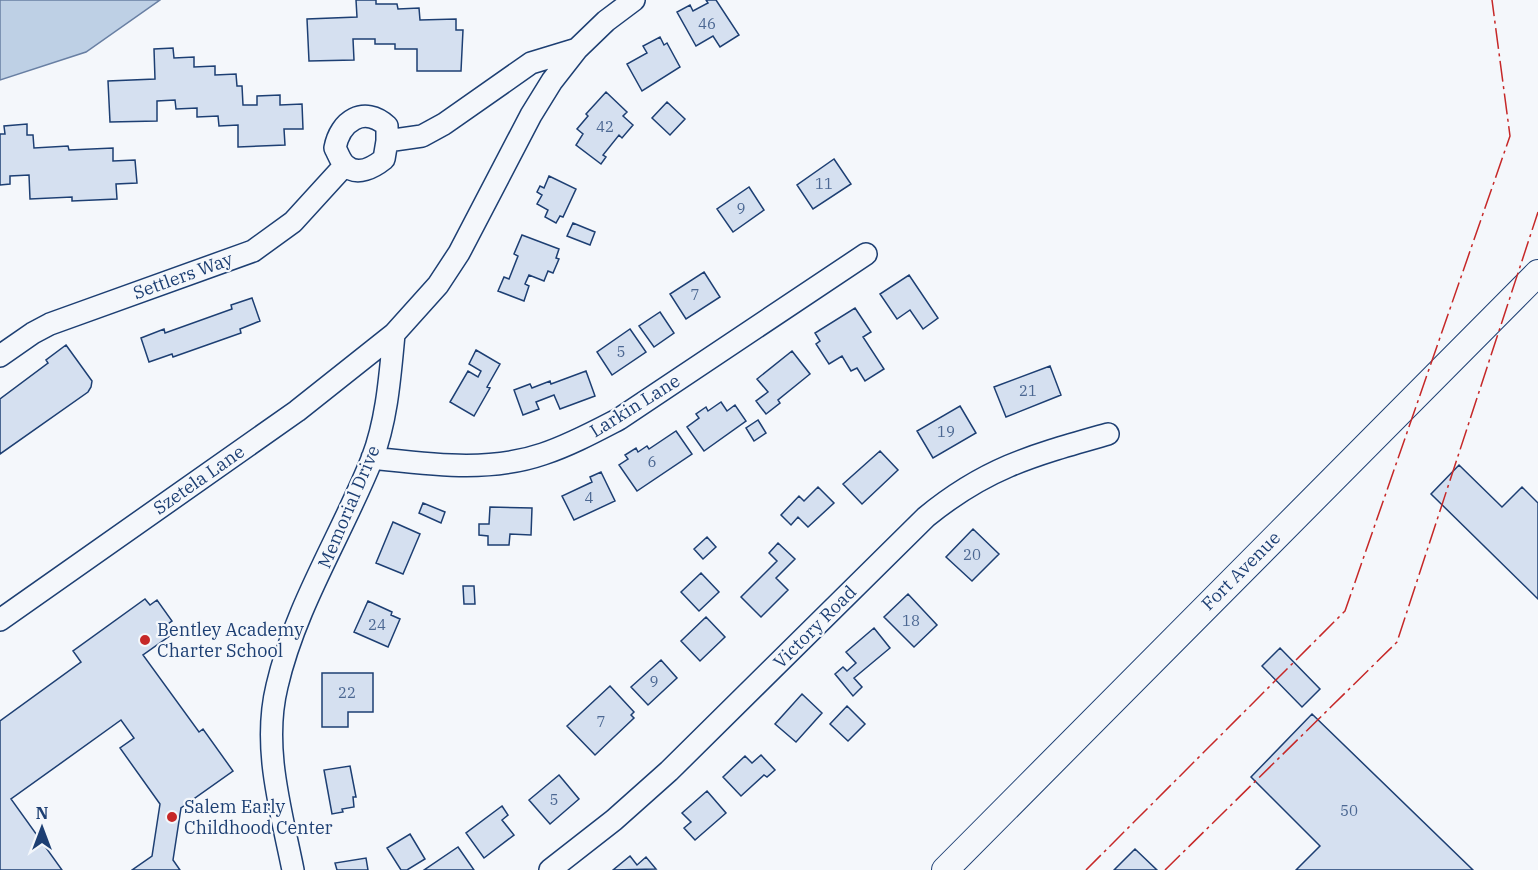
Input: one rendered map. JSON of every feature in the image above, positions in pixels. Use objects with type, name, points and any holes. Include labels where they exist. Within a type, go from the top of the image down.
[{"type":"street","points":[[394,334],[438,285],[454,261],[531,115],[552,81],[577,50],[606,21],[634,0]]},
{"type":"street","points":[[387,141],[422,136],[444,124],[531,63],[577,50]]},
{"type":"street","points":[[360,117],[378,118],[387,126],[387,141],[384,159],[364,171],[345,165],[335,148],[337,138],[346,123],[360,117]]},
{"type":"street","name":"Settlers Way","points":[[0,356],[50,324],[253,251],[293,222],[345,165]]},
{"type":"street","name":"Larkin Lane","points":[[372,458],[469,466],[504,463],[542,455],[580,440],[619,419],[866,254]]},
{"type":"street","name":"Fort Avenue","points":[[945,870],[1538,273]]},
{"type":"street","name":"Memorial Drive","points":[[293,870],[275,780],[272,731],[276,687],[290,642],[372,458],[383,419],[390,381],[394,334]]},
{"type":"street","name":"Szetela Lane","points":[[0,620],[281,423],[394,334]]},
{"type":"street","name":"Victory Road","points":[[550,870],[614,820],[669,771],[926,517],[951,496],[1005,466],[1035,454],[1108,434]]},
{"type":"water","points":[[0,0],[160,0],[86,52],[0,80]]},
{"type":"building","points":[[356,0],[376,0],[376,4],[397,4],[398,9],[419,8],[420,20],[456,19],[456,30],[463,30],[461,71],[417,71],[417,49],[395,49],[395,44],[375,44],[375,39],[353,39],[354,60],[309,61],[307,19],[357,17]]},
{"type":"building","points":[[706,0],[716,0],[739,35],[720,47],[713,36],[696,46],[677,12],[690,5],[693,11],[708,3]]},
{"type":"building","points":[[660,37],[664,45],[667,43],[680,67],[642,91],[627,64],[647,53],[643,46]]},
{"type":"building","points":[[173,48],[174,58],[194,57],[194,67],[215,66],[215,75],[236,74],[237,86],[242,86],[243,105],[257,105],[257,96],[280,95],[280,105],[302,104],[303,129],[284,129],[285,145],[238,147],[238,125],[219,126],[218,116],[197,117],[197,108],[176,109],[175,100],[157,101],[157,121],[110,122],[108,81],[155,79],[154,49]]},
{"type":"building","points":[[606,92],[627,112],[623,116],[633,125],[622,138],[619,135],[603,155],[606,157],[601,164],[576,145],[583,134],[577,129],[588,116],[586,114]]},
{"type":"building","points":[[667,102],[685,119],[670,135],[652,118]]},
{"type":"building","points":[[27,124],[27,135],[33,135],[34,148],[68,146],[69,150],[113,148],[113,161],[135,160],[137,183],[116,184],[117,199],[72,201],[72,197],[30,199],[29,175],[10,176],[10,184],[0,185],[0,134],[5,134],[4,126]]},
{"type":"building","points":[[834,159],[851,184],[813,209],[797,185]]},
{"type":"building","points":[[549,176],[576,189],[563,217],[560,216],[556,223],[545,217],[548,210],[537,204],[542,195],[537,192],[540,186],[544,188]]},
{"type":"building","points":[[749,187],[764,210],[733,232],[717,209]]},
{"type":"building","points":[[573,223],[595,232],[590,245],[567,236]]},
{"type":"building","points":[[522,235],[559,249],[556,258],[559,259],[553,273],[548,271],[544,281],[529,275],[525,284],[529,286],[524,301],[498,291],[504,277],[509,279],[518,256],[514,254]]},
{"type":"building","points":[[704,272],[720,297],[686,319],[670,294]]},
{"type":"building","points":[[909,275],[938,318],[923,329],[910,310],[897,319],[880,294]]},
{"type":"building","points":[[252,298],[260,321],[240,329],[241,333],[173,357],[172,354],[149,362],[141,338],[164,329],[165,333],[232,309],[231,305]]},
{"type":"building","points":[[855,308],[871,332],[863,337],[884,369],[865,381],[857,368],[851,371],[842,356],[829,364],[816,344],[820,341],[815,333]]},
{"type":"building","points":[[660,312],[674,333],[654,347],[639,326]]},
{"type":"building","points":[[630,329],[646,352],[612,375],[597,352]]},
{"type":"building","points":[[66,345],[92,381],[88,392],[0,454],[0,399],[48,363],[46,360]]},
{"type":"building","points":[[476,350],[500,364],[474,416],[450,402],[468,371],[478,377],[481,371],[469,364]]},
{"type":"building","points":[[792,351],[810,374],[778,400],[780,403],[766,414],[756,401],[768,392],[757,379]]},
{"type":"building","points":[[1050,366],[1061,395],[1006,417],[994,387]]},
{"type":"building","points":[[586,371],[595,396],[560,409],[554,395],[536,402],[539,409],[523,415],[514,390],[530,384],[532,388],[550,381],[551,384]]},
{"type":"building","points":[[721,402],[727,411],[735,405],[746,421],[704,451],[687,427],[699,418],[696,414],[706,407],[708,411]]},
{"type":"building","points":[[960,406],[976,433],[933,458],[917,431]]},
{"type":"building","points":[[758,420],[766,433],[754,441],[746,428]]},
{"type":"building","points":[[676,431],[692,454],[637,491],[619,465],[628,459],[625,455],[636,448],[638,452],[647,446],[649,449]]},
{"type":"building","points":[[880,451],[898,470],[862,504],[843,484]]},
{"type":"building","points":[[1459,465],[1502,507],[1522,487],[1538,503],[1538,599],[1431,494]]},
{"type":"building","points":[[601,472],[615,501],[574,520],[562,496],[592,482],[590,477]]},
{"type":"building","points":[[818,487],[834,503],[808,527],[798,517],[791,525],[781,515],[799,496],[804,501]]},
{"type":"building","points":[[423,503],[445,512],[441,523],[419,513]]},
{"type":"building","points":[[490,507],[532,508],[531,535],[510,534],[509,545],[488,545],[488,536],[479,535],[479,524],[489,524]]},
{"type":"building","points":[[393,522],[420,534],[403,574],[376,563]]},
{"type":"building","points":[[973,529],[999,554],[972,581],[946,557]]},
{"type":"building","points":[[707,537],[716,547],[703,559],[694,549]]},
{"type":"building","points":[[778,543],[795,559],[776,578],[788,590],[761,617],[741,597],[777,561],[769,553]]},
{"type":"building","points":[[701,573],[719,592],[699,611],[681,592]]},
{"type":"building","points":[[463,586],[474,586],[475,604],[464,604]]},
{"type":"building","points":[[908,594],[937,625],[914,647],[884,617]]},
{"type":"building","points":[[145,599],[150,605],[157,600],[172,621],[165,626],[171,635],[143,655],[199,732],[203,729],[233,771],[181,808],[173,860],[180,870],[132,870],[152,856],[160,804],[120,748],[134,738],[121,720],[11,799],[62,870],[0,870],[0,721],[81,662],[73,651]]},
{"type":"building","points":[[368,601],[392,612],[391,615],[400,619],[388,647],[354,632]]},
{"type":"building","points":[[706,617],[725,637],[700,661],[681,641]]},
{"type":"building","points":[[874,628],[890,648],[854,678],[862,687],[853,696],[835,674],[843,667],[847,671],[856,663],[846,652]]},
{"type":"building","points":[[1280,648],[1320,689],[1302,707],[1262,666]]},
{"type":"building","points":[[661,660],[677,678],[648,705],[631,687]]},
{"type":"building","points":[[322,673],[373,673],[373,712],[348,712],[348,727],[322,727]]},
{"type":"building","points":[[610,686],[634,712],[631,715],[634,718],[595,755],[567,726]]},
{"type":"building","points":[[802,694],[822,713],[796,742],[775,724]]},
{"type":"building","points":[[847,706],[865,724],[848,741],[830,724]]},
{"type":"building","points":[[1312,714],[1473,870],[1296,870],[1320,846],[1251,777]]},
{"type":"building","points":[[761,755],[775,770],[767,777],[764,775],[741,796],[723,777],[745,756],[752,763]]},
{"type":"building","points":[[350,766],[356,797],[353,797],[354,807],[332,814],[324,770]]},
{"type":"building","points":[[559,775],[579,799],[550,824],[529,800]]},
{"type":"building","points":[[707,791],[726,813],[695,840],[684,828],[691,822],[682,813]]},
{"type":"building","points":[[502,806],[508,815],[502,820],[514,835],[484,858],[466,833]]},
{"type":"building","points":[[410,834],[425,859],[407,870],[401,870],[387,848]]},
{"type":"building","points":[[458,847],[474,870],[424,870]]},
{"type":"building","points":[[1135,849],[1157,870],[1114,870]]},
{"type":"building","points":[[630,856],[637,865],[646,857],[656,869],[613,870]]},
{"type":"building","points":[[366,858],[368,870],[337,870],[335,863]]},
{"type":"power","points":[[1086,870],[1345,611],[1510,136],[1492,0]]},
{"type":"power","points":[[1165,870],[1397,642],[1538,212]]},
{"type":"place","name":"Bentley Academy Charter School","points":[[145,640]]},
{"type":"place","name":"Salem Early Childhood Center","points":[[172,817]]}]
